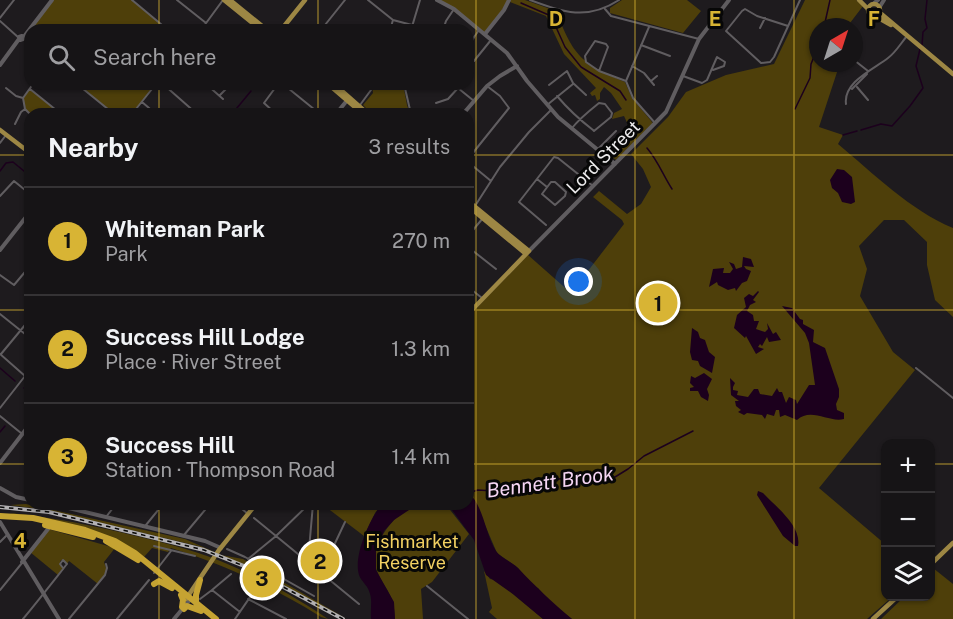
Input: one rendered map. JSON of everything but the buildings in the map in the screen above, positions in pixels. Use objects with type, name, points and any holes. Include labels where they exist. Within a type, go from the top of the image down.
[{"type":"highway","points":[[0,520],[16,518],[50,524],[105,541],[128,553],[155,572],[188,597],[211,619]]},
{"type":"highway","points":[[151,582],[159,580],[198,601],[216,619]]},
{"type":"highway","points":[[198,601],[196,595],[200,580]]},
{"type":"highway","points":[[183,608],[188,597]]},
{"type":"highway","points":[[183,608],[187,606],[201,611]]},
{"type":"main road","points":[[284,24],[305,0]]},
{"type":"main road","points":[[859,0],[871,6]]},
{"type":"main road","points":[[864,0],[953,74]]},
{"type":"main road","points":[[226,1],[254,24]]},
{"type":"main road","points":[[226,1],[259,24]]},
{"type":"main road","points":[[871,6],[869,13],[878,12]]},
{"type":"main road","points":[[337,90],[363,108]]},
{"type":"main road","points":[[340,90],[358,108]]},
{"type":"main road","points":[[0,130],[24,149]]},
{"type":"main road","points":[[475,206],[528,252]]},
{"type":"main road","points":[[474,211],[528,252]]},
{"type":"main road","name":"Lord Street","points":[[474,307],[528,252]]},
{"type":"main road","points":[[188,597],[251,510]]},
{"type":"main road","points":[[935,560],[953,543]]},
{"type":"main road","points":[[188,597],[207,568]]},
{"type":"main road","points":[[873,619],[893,601]]},
{"type":"street","points":[[14,0],[0,20],[20,38]]},
{"type":"street","points":[[33,24],[52,0]]},
{"type":"street","points":[[132,0],[161,24]]},
{"type":"street","points":[[177,0],[206,23],[226,1]]},
{"type":"street","points":[[326,24],[345,0]]},
{"type":"street","points":[[368,0],[393,20],[408,24]]},
{"type":"street","points":[[412,24],[420,0]]},
{"type":"street","points":[[437,0],[454,9],[472,24]]},
{"type":"street","points":[[485,34],[509,0]]},
{"type":"street","points":[[530,0],[568,13],[585,13],[604,9],[612,2],[619,0]]},
{"type":"street","name":"Lord Street","points":[[528,252],[656,124],[670,107],[699,39],[729,0]]},
{"type":"street","points":[[788,26],[745,9],[726,32],[761,63],[770,62],[774,57],[800,2],[792,0]]},
{"type":"street","points":[[871,6],[878,0]]},
{"type":"street","points":[[878,12],[884,0]]},
{"type":"street","points":[[445,24],[454,9]]},
{"type":"street","points":[[604,9],[611,16],[699,39]]},
{"type":"street","points":[[760,28],[765,18]]},
{"type":"street","points":[[392,24],[393,20]]},
{"type":"street","points":[[474,26],[511,57],[551,110],[615,164]]},
{"type":"street","points":[[649,27],[626,81],[633,98],[656,124]]},
{"type":"street","points":[[474,37],[479,30]]},
{"type":"street","points":[[0,65],[24,35]]},
{"type":"street","points":[[846,104],[845,96],[849,90],[868,71],[889,57],[907,36]]},
{"type":"street","points":[[474,61],[491,40]]},
{"type":"street","points":[[599,71],[609,47],[595,40],[584,59],[599,71],[626,81]]},
{"type":"street","points":[[641,45],[670,56]]},
{"type":"street","points":[[683,76],[702,83],[707,80],[713,70],[717,57],[725,62],[724,66],[713,70]]},
{"type":"street","points":[[469,108],[487,86],[517,66]]},
{"type":"street","points":[[632,66],[644,73],[654,86]]},
{"type":"street","points":[[863,67],[868,71]]},
{"type":"street","points":[[549,85],[567,71],[573,83],[586,95]]},
{"type":"street","points":[[651,81],[657,76]]},
{"type":"street","points":[[547,105],[573,83]]},
{"type":"street","points":[[856,84],[868,100]]},
{"type":"street","points":[[474,152],[509,108],[500,96],[487,86]]},
{"type":"street","points":[[6,88],[16,96],[23,98]]},
{"type":"street","points":[[25,108],[23,98],[29,90]]},
{"type":"street","points":[[31,90],[54,108]]},
{"type":"street","points":[[84,90],[105,108]]},
{"type":"street","points":[[137,108],[151,90]]},
{"type":"street","points":[[171,90],[190,108]]},
{"type":"street","points":[[214,90],[223,99]]},
{"type":"street","points":[[220,95],[225,90]]},
{"type":"street","points":[[269,108],[264,103],[274,90]]},
{"type":"street","points":[[290,90],[313,108]]},
{"type":"street","points":[[360,105],[371,90]]},
{"type":"street","points":[[405,90],[410,108]]},
{"type":"street","points":[[436,103],[448,99],[456,90]]},
{"type":"street","points":[[460,90],[475,102]]},
{"type":"street","points":[[557,96],[579,119],[595,131],[611,117],[612,113],[601,102],[579,119],[571,129]]},
{"type":"street","points":[[341,108],[349,98]]},
{"type":"street","points":[[142,102],[149,108]]},
{"type":"street","points":[[15,124],[24,110]]},
{"type":"street","points":[[475,206],[500,167],[551,110]]},
{"type":"street","points":[[597,150],[616,131]]},
{"type":"street","points":[[0,143],[6,135]]},
{"type":"street","points":[[546,225],[519,202],[553,158],[556,157],[593,186]]},
{"type":"street","points":[[474,165],[491,181]]},
{"type":"street","points":[[536,179],[547,187]]},
{"type":"street","points":[[0,196],[14,181],[24,189]]},
{"type":"street","points":[[551,182],[555,182],[567,194],[553,205],[542,196],[547,187],[551,182]]},
{"type":"street","points":[[474,229],[483,218]]},
{"type":"street","points":[[0,250],[24,220]]},
{"type":"street","points":[[474,252],[496,269]]},
{"type":"street","points":[[0,275],[14,285],[24,273]]},
{"type":"street","points":[[474,292],[482,298]]},
{"type":"street","points":[[0,314],[24,333]]},
{"type":"street","points":[[24,327],[0,354],[24,375]]},
{"type":"street","points":[[916,368],[953,398]]},
{"type":"street","points":[[0,408],[24,377]]},
{"type":"street","points":[[0,416],[22,434]]},
{"type":"street","points":[[0,462],[24,432]]},
{"type":"street","points":[[0,489],[24,498]]},
{"type":"street","points":[[82,510],[184,536],[222,549],[248,559],[314,596]]},
{"type":"street","points":[[106,517],[111,510]]},
{"type":"street","points":[[145,526],[158,510]]},
{"type":"street","points":[[184,536],[205,510]]},
{"type":"street","points":[[243,510],[248,514]]},
{"type":"street","points":[[248,559],[304,510]]},
{"type":"street","points":[[308,562],[311,510]]},
{"type":"street","points":[[254,518],[359,604]]},
{"type":"street","points":[[0,520],[6,535],[58,619]]},
{"type":"street","points":[[321,573],[345,522]]},
{"type":"street","points":[[0,590],[50,524]]},
{"type":"street","points":[[0,542],[6,535]]},
{"type":"street","points":[[154,546],[195,556]]},
{"type":"street","points":[[155,572],[171,551]]},
{"type":"street","points":[[69,619],[105,575],[106,564]]},
{"type":"street","points":[[23,619],[63,568]]},
{"type":"street","points":[[198,601],[231,574]]},
{"type":"street","points":[[117,619],[151,582]]},
{"type":"street","points":[[235,619],[259,584]]},
{"type":"street","points":[[428,586],[468,619]]},
{"type":"street","points":[[212,590],[240,612]]},
{"type":"street","points":[[248,599],[286,619]]},
{"type":"street","points":[[174,618],[183,608]]},
{"type":"green space","points":[[52,0],[132,0],[161,24],[34,24]]},
{"type":"green space","points":[[438,0],[509,0],[485,34]]},
{"type":"green space","points":[[511,0],[525,0],[556,11],[574,49],[598,69],[625,82],[632,98],[652,122],[653,124],[616,160],[608,154],[623,141],[619,134],[631,131],[624,116],[612,119],[614,113],[622,109],[604,87],[600,93],[600,99],[597,101],[595,95],[592,96],[590,93],[596,88],[564,54],[546,16],[510,2]]},
{"type":"green space","points":[[622,0],[687,0],[701,11],[683,33],[610,13],[610,8]]},
{"type":"green space","points":[[805,0],[856,0],[863,6],[854,18],[809,18],[809,72],[837,72],[819,127],[843,135],[838,144],[879,179],[922,212],[953,228],[953,317],[935,300],[927,265],[927,242],[904,220],[884,220],[859,246],[867,269],[860,296],[893,352],[915,370],[819,488],[881,541],[881,601],[887,601],[867,619],[572,619],[550,602],[538,588],[534,587],[518,568],[497,553],[482,518],[474,506],[474,311],[528,255],[571,293],[624,224],[593,197],[599,191],[627,214],[641,204],[651,187],[643,169],[631,154],[668,117],[686,92],[726,75],[774,64]]},
{"type":"green space","points":[[31,90],[54,108],[25,108],[23,98]]},
{"type":"green space","points":[[84,90],[151,90],[137,108],[107,108]]},
{"type":"green space","points":[[373,90],[404,90],[408,108],[366,108],[363,105],[373,93]]},
{"type":"green space","points":[[47,510],[185,539],[221,555],[243,559],[347,619],[239,563],[198,546]]},
{"type":"green space","points":[[330,510],[377,510],[364,536]]},
{"type":"green space","name":"Fishmarket Reserve","points":[[408,510],[450,510],[469,534],[432,582],[421,589],[423,619],[395,619],[391,598],[375,564],[378,543],[396,517]]},
{"type":"green space","points":[[10,513],[89,525],[197,552],[257,577],[328,619],[248,578],[190,554],[171,548],[168,552],[152,548],[144,557],[124,544]]},
{"type":"green space","points":[[48,529],[115,548],[104,562],[107,571],[98,584],[69,561],[67,564],[61,560],[63,568],[58,575],[30,552]]},
{"type":"green space","points":[[935,570],[953,584],[953,619],[881,619],[900,601],[935,601]]},
{"type":"green space","points":[[484,571],[490,579],[496,580],[543,619],[497,619],[489,612],[492,608]]},
{"type":"shaded area","points":[[837,169],[844,170],[852,177],[855,202],[851,204],[842,202],[838,193],[832,188],[830,180]]},
{"type":"shaded area","points":[[743,257],[751,259],[754,267],[744,266],[751,271],[747,281],[742,283],[736,291],[735,288],[728,290],[718,285],[717,282],[709,287],[713,269],[724,268],[723,273],[730,273],[733,269],[729,262],[734,264],[736,269],[742,267]]},
{"type":"shaded area","points":[[758,291],[753,300],[756,302],[750,305],[747,311],[753,315],[754,321],[759,321],[756,329],[765,332],[768,329],[767,323],[773,334],[776,332],[781,340],[769,342],[767,337],[762,346],[760,344],[758,347],[764,349],[756,354],[746,336],[745,338],[734,328],[737,315],[746,307],[744,298],[749,294],[753,296]]},
{"type":"shaded area","points":[[782,306],[792,308],[803,320],[803,324],[814,330],[813,342],[825,348],[839,389],[837,410],[844,413],[844,419],[808,415],[797,420],[785,415],[780,417],[779,410],[776,410],[774,416],[767,414],[765,419],[762,415],[747,413],[744,415],[738,412],[741,410],[736,406],[735,401],[739,401],[731,395],[730,378],[735,383],[733,390],[738,391],[737,395],[748,397],[754,389],[758,389],[760,394],[772,396],[777,388],[779,392],[782,392],[786,403],[789,397],[796,400],[797,404],[809,385],[815,385],[809,343],[805,333]]},
{"type":"shaded area","points":[[692,328],[698,332],[700,338],[705,340],[709,352],[715,357],[712,373],[700,366],[698,361],[692,360],[690,352]]},
{"type":"shaded area","points":[[704,373],[712,379],[707,389],[708,401],[701,397],[698,391],[690,391],[690,388],[694,387],[690,383],[691,376],[695,378]]},
{"type":"shaded area","points":[[758,491],[763,493],[792,524],[796,531],[798,546],[783,536],[757,495]]},
{"type":"shaded area","points":[[474,499],[496,551],[518,568],[572,619],[543,619],[486,575],[474,540],[452,510],[474,510]]},
{"type":"shaded area","points":[[378,510],[409,510],[394,520],[384,531],[376,551],[376,570],[394,602],[395,619],[371,619],[370,594],[359,575],[360,548]]},
{"type":"waterway","name":"Bennett Brook","points":[[826,18],[830,0]]},
{"type":"waterway","points":[[922,45],[923,32],[927,28],[925,19],[927,0]]},
{"type":"waterway","points":[[521,3],[551,16],[565,47],[581,67],[620,91],[626,100]]},
{"type":"waterway","points":[[861,130],[881,124],[892,126],[910,106],[923,88],[916,66],[920,49]]},
{"type":"waterway","name":"Bennett Brook","points":[[795,109],[810,78],[810,72]]},
{"type":"waterway","points":[[237,108],[251,91]]},
{"type":"waterway","points":[[843,135],[857,131]]},
{"type":"waterway","points":[[647,148],[672,189]]},
{"type":"waterway","points":[[0,171],[6,163],[13,162],[24,171]]},
{"type":"waterway","points":[[0,368],[15,381]]},
{"type":"waterway","points":[[0,432],[5,426]]},
{"type":"waterway","name":"Bennett Brook","points":[[474,491],[494,491],[587,475],[615,477],[644,456],[693,431]]},
{"type":"railway","points":[[0,507],[24,509]]},
{"type":"railway","points":[[29,510],[49,512],[204,550],[244,566],[343,619]]},
{"type":"place","name":"Whiteman Park","points":[[658,303]]},
{"type":"place","name":"Success Hill Lodge","points":[[320,561]]},
{"type":"place","name":"Success Hill","points":[[262,578]]}]
